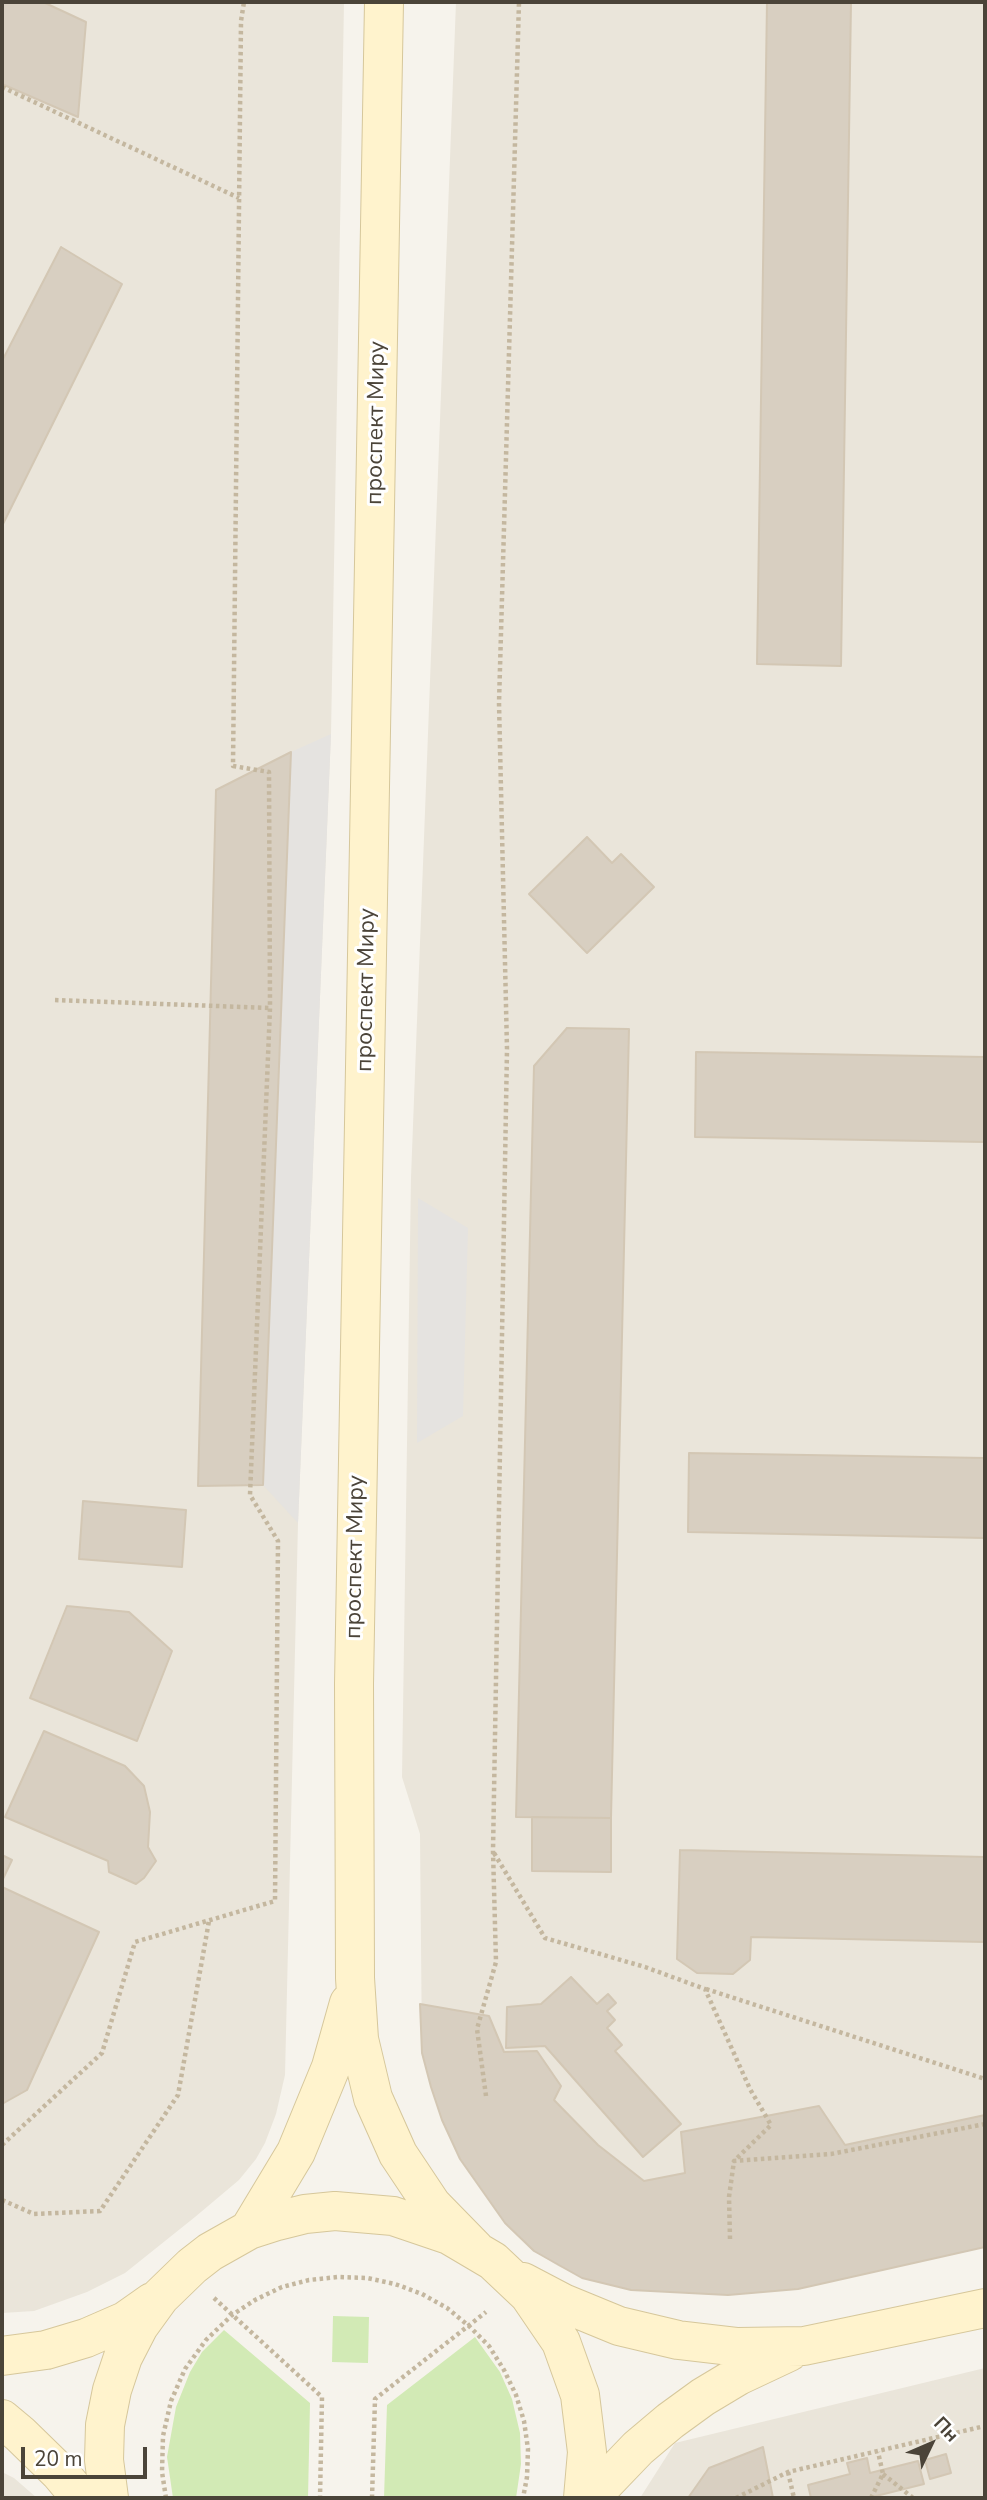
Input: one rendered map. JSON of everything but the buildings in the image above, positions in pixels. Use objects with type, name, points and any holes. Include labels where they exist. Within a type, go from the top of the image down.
[{"type":"main road","name":"проспект Миру","points":[[384,2],[354,1670],[355,1978],[359,2039],[373,2098],[383,2121],[398,2154],[432,2205],[475,2249]]},
{"type":"main road","name":"проспект Миру","points":[[249,2230],[296,2152],[331,2067],[355,1978]]},
{"type":"main road","points":[[108,2498],[104,2460],[105,2425],[112,2390],[123,2357],[139,2326],[160,2297],[186,2270],[210,2252],[249,2230],[305,2214],[335,2211],[393,2216],[422,2224],[475,2249],[514,2280],[546,2318],[561,2342],[580,2395],[587,2452],[583,2498]]},
{"type":"main road","points":[[514,2280],[619,2326],[666,2337],[738,2347],[804,2346]]},
{"type":"main road","points":[[2,2356],[46,2350],[86,2338],[125,2321],[160,2297]]},
{"type":"main road","points":[[590,2498],[638,2448],[703,2397],[771,2359],[804,2346],[985,2308]]},
{"type":"main road","points":[[2,2419],[52,2466],[81,2498]]},
{"type":"path","points":[[2,2146],[102,2053],[135,1942],[275,1901],[278,1541],[250,1495],[270,1008],[269,772],[233,766],[239,198],[244,2]]},
{"type":"path","points":[[486,2096],[477,2029],[496,1962],[493,1851],[507,1049],[499,703],[519,2]]},
{"type":"path","points":[[2,87],[239,198]]},
{"type":"path","points":[[55,1000],[270,1008]]},
{"type":"path","points":[[493,1851],[545,1938],[645,1967],[705,1989],[985,2079]]},
{"type":"path","points":[[2,2200],[34,2214],[100,2211],[178,2095],[209,1921]]},
{"type":"path","points":[[705,1989],[750,2089],[771,2125],[734,2161],[729,2197],[730,2239]]},
{"type":"path","points":[[734,2161],[831,2154],[985,2124]]},
{"type":"path","points":[[186,2270],[322,2397],[320,2498]]},
{"type":"path","points":[[166,2498],[162,2472],[163,2436],[171,2401],[185,2369],[206,2340],[232,2315],[282,2287],[338,2277],[367,2278],[422,2294],[447,2308],[489,2346],[516,2395],[524,2421],[528,2449],[523,2498]]},
{"type":"path","points":[[372,2498],[375,2399],[470,2326],[514,2280]]},
{"type":"path","points":[[736,2498],[789,2472],[985,2426]]},
{"type":"path","points":[[871,2498],[883,2474],[878,2452]]},
{"type":"path","points":[[789,2472],[794,2498]]},
{"type":"path","points":[[883,2474],[914,2498]]},
{"type":"shaded area","points":[[2,2],[344,2],[331,734],[298,1523],[285,2075],[276,2114],[265,2143],[239,2180],[125,2273],[87,2292],[34,2311],[2,2313]]},
{"type":"shaded area","points":[[456,2],[985,2],[985,2247],[798,2289],[728,2295],[631,2290],[582,2278],[534,2251],[505,2223],[460,2159],[442,2120],[422,2053],[420,1834],[402,1777],[411,1177]]},
{"type":"shaded area","points":[[331,734],[298,1523],[263,1485],[291,752]]},
{"type":"shaded area","points":[[418,1198],[468,1228],[463,1416],[417,1443]]},
{"type":"shaded area","points":[[985,2368],[985,2498],[640,2498],[675,2443]]},
{"type":"shaded area","points":[[2,2472],[14,2478],[37,2498],[2,2498]]},
{"type":"green space","points":[[333,2316],[369,2317],[368,2363],[332,2362]]},
{"type":"green space","points":[[224,2330],[310,2403],[308,2498],[173,2498],[167,2457],[176,2407],[190,2372],[202,2352]]},
{"type":"green space","points":[[475,2337],[500,2372],[512,2399],[520,2433],[521,2464],[516,2498],[384,2498],[387,2405]]}]
